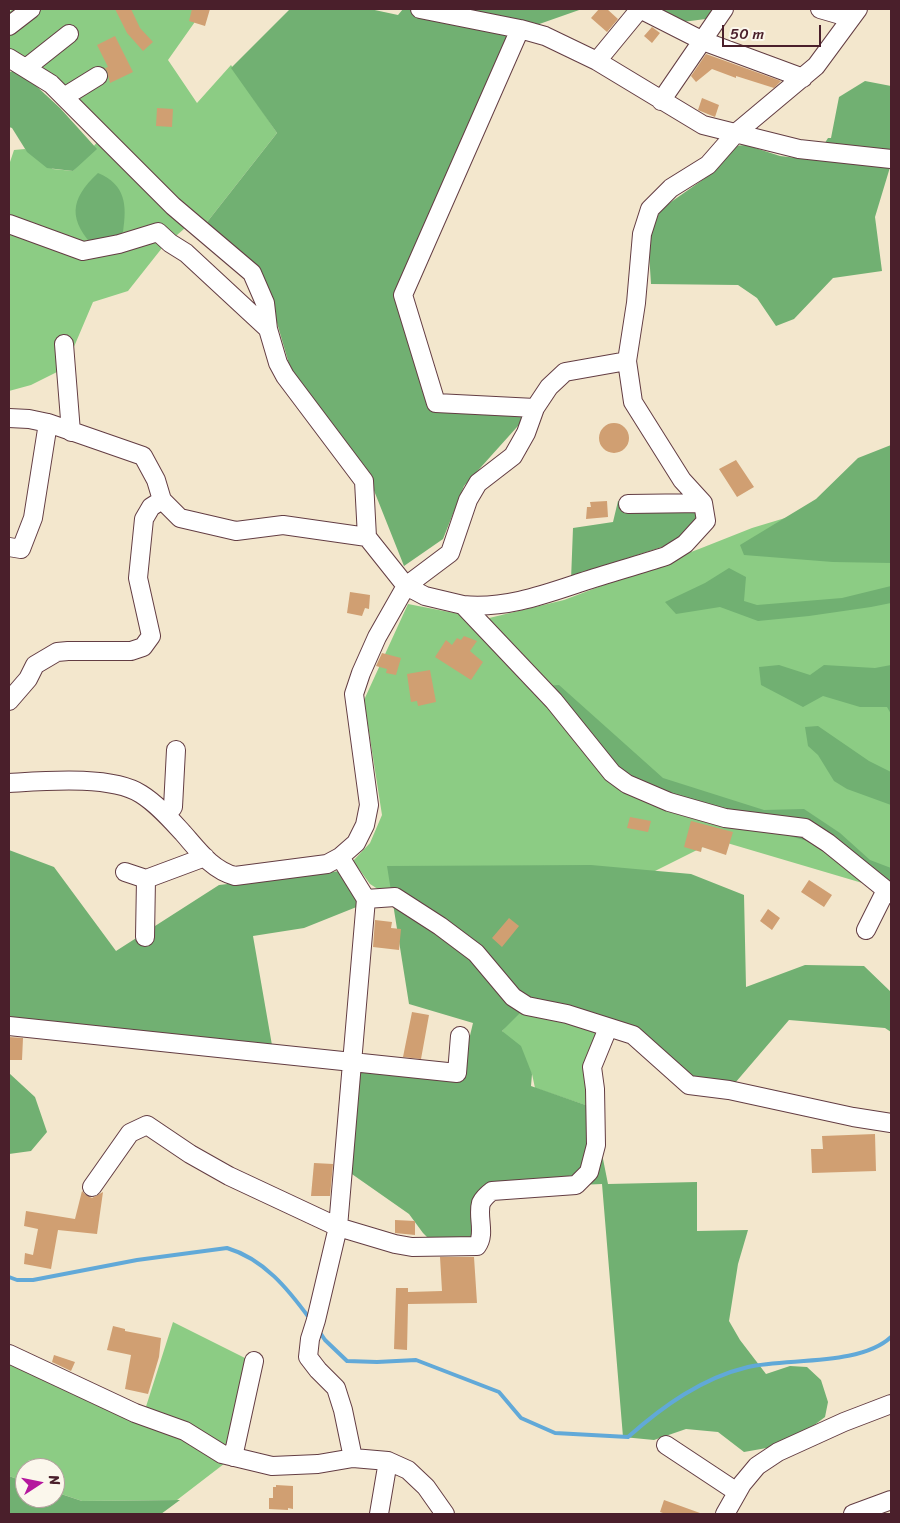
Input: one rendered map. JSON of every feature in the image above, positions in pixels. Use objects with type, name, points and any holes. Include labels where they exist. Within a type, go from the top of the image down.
[{"type":"street","points":[[9,26],[31,9]]},
{"type":"street","points":[[420,9],[520,29],[545,36],[597,61],[703,125],[799,150],[891,159]]},
{"type":"street","points":[[597,61],[640,9],[703,41],[803,78]]},
{"type":"street","points":[[661,101],[724,9]]},
{"type":"street","points":[[9,58],[51,84],[173,206],[252,273],[266,303],[268,329],[278,363],[285,376],[364,481],[368,537],[406,586],[426,596],[463,605],[481,607],[535,598],[666,556],[685,544],[706,521],[703,503],[682,480],[633,402],[627,361],[636,303],[642,234],[650,209],[671,188],[708,165],[736,133],[816,66],[854,13],[820,9]]},
{"type":"street","points":[[520,29],[403,295],[436,402],[535,408]]},
{"type":"street","points":[[26,68],[69,34]]},
{"type":"street","points":[[64,97],[98,76]]},
{"type":"street","points":[[9,224],[83,251],[119,244],[158,232],[170,243],[186,253],[268,329]]},
{"type":"street","points":[[64,344],[71,432]]},
{"type":"street","points":[[9,783],[103,782],[122,785],[140,794],[167,815],[214,867],[224,873],[235,876],[327,864],[340,857],[356,843],[365,825],[369,805],[354,694],[377,637],[406,586],[450,553],[468,500],[478,483],[513,456],[526,433],[535,408],[549,386],[565,372],[627,361]]},
{"type":"street","points":[[9,418],[29,419],[48,423],[143,456],[156,480],[162,500],[180,518],[236,531],[283,525],[368,537]]},
{"type":"street","points":[[9,547],[21,549],[33,518],[48,423]]},
{"type":"street","points":[[9,701],[28,679],[35,665],[57,652],[131,651],[143,647],[151,636],[138,578],[144,519],[151,507],[162,500]]},
{"type":"street","points":[[628,504],[703,503]]},
{"type":"street","points":[[463,605],[554,701],[612,773],[627,784],[670,802],[725,818],[805,828],[828,843],[888,892],[866,930]]},
{"type":"street","points":[[167,815],[173,807],[176,750]]},
{"type":"street","points":[[125,872],[146,879],[205,857]]},
{"type":"street","points":[[340,857],[366,899],[338,1227],[310,1339],[308,1357],[336,1388],[343,1410],[353,1458]]},
{"type":"street","points":[[145,937],[146,879]]},
{"type":"street","points":[[366,899],[395,897],[440,926],[476,953],[513,997],[527,1006],[567,1014],[633,1035],[689,1085],[728,1090],[891,1124]]},
{"type":"street","points":[[9,1026],[457,1073],[460,1036]]},
{"type":"street","points":[[92,1187],[130,1133],[147,1125],[190,1154],[229,1176],[338,1227],[412,1248],[478,1246],[482,1240],[481,1202],[492,1191],[576,1185],[589,1172],[596,1145],[595,1089],[592,1066],[608,1028]]},
{"type":"street","points":[[9,1354],[135,1414],[185,1432],[222,1454],[272,1466],[318,1464],[353,1458],[388,1461],[408,1470],[426,1488],[445,1514]]},
{"type":"street","points":[[233,1457],[254,1362]]},
{"type":"street","points":[[725,1514],[742,1484],[757,1466],[778,1452],[844,1422],[891,1404]]},
{"type":"street","points":[[666,1445],[737,1492]]},
{"type":"street","points":[[379,1514],[388,1461]]},
{"type":"street","points":[[853,1514],[891,1500]]},
{"type":"green space","points":[[13,9],[204,9],[168,60],[197,103],[231,65],[277,133],[204,226],[85,118],[9,63],[9,12]]},
{"type":"green space","points":[[290,9],[370,9],[398,15],[403,9],[582,9],[508,35],[397,292],[431,406],[526,417],[464,486],[443,539],[404,566],[369,478],[291,371],[273,309],[204,226],[277,133],[231,68]]},
{"type":"green space","points":[[622,9],[728,9],[721,17],[667,24]]},
{"type":"green space","points":[[19,70],[60,108],[97,149],[73,171],[47,168],[27,152],[12,128],[9,127],[9,72]]},
{"type":"green space","points":[[865,81],[891,86],[891,164],[875,217],[882,271],[833,278],[794,319],[776,326],[757,298],[738,285],[651,284],[648,237],[661,209],[711,174],[732,146],[746,145],[780,156],[814,160],[828,138],[831,138],[839,97]]},
{"type":"green space","points":[[98,141],[192,222],[162,248],[128,291],[93,302],[65,368],[31,385],[9,391],[9,165],[14,150],[25,149],[53,169],[73,171]]},
{"type":"green space","points":[[98,173],[114,183],[119,190],[125,213],[123,232],[96,249],[80,229],[76,210],[77,201],[82,192]]},
{"type":"green space","points":[[891,445],[891,563],[833,562],[744,555],[740,545],[816,499],[858,458]]},
{"type":"green space","points":[[891,486],[891,894],[886,890],[717,840],[623,887],[431,923],[370,884],[353,861],[370,843],[382,815],[364,700],[408,604],[485,619],[564,600],[752,528]]},
{"type":"green space","points":[[687,500],[699,515],[694,524],[671,544],[571,580],[573,528],[613,522],[618,501]]},
{"type":"green space","points":[[729,568],[746,577],[744,601],[757,605],[842,598],[891,586],[891,603],[809,616],[758,621],[720,607],[676,614],[665,602],[705,583]]},
{"type":"green space","points":[[779,665],[810,675],[824,665],[875,668],[891,665],[891,714],[887,707],[860,707],[823,696],[803,707],[761,685],[759,667]]},
{"type":"green space","points":[[559,685],[663,778],[764,810],[804,809],[840,833],[870,860],[891,868],[891,892],[811,842],[669,802],[616,766],[546,686]]},
{"type":"green space","points":[[818,726],[869,761],[891,772],[891,805],[847,789],[834,781],[818,755],[808,746],[805,727]]},
{"type":"green space","points":[[9,850],[54,867],[116,951],[219,885],[340,871],[359,906],[304,928],[253,936],[273,1051],[9,1018]]},
{"type":"green space","points":[[591,865],[691,874],[744,895],[746,987],[805,965],[864,966],[891,992],[891,1032],[885,1028],[789,1020],[729,1090],[689,1085],[633,1045],[523,1003],[527,1006],[502,1031],[521,1046],[532,1074],[531,1086],[597,1109],[596,1124],[608,1184],[697,1182],[697,1231],[748,1230],[738,1264],[729,1321],[740,1340],[766,1374],[790,1366],[807,1367],[821,1380],[828,1402],[825,1417],[789,1444],[744,1452],[718,1432],[686,1429],[654,1440],[623,1437],[602,1184],[483,1189],[477,1251],[440,1250],[423,1233],[409,1214],[349,1172],[361,1069],[461,1073],[473,1023],[409,1004],[387,866]]},
{"type":"green space","points":[[524,1004],[587,1027],[600,1037],[597,1109],[535,1088],[532,1074],[502,1031]]},
{"type":"green space","points":[[9,1073],[35,1097],[47,1132],[31,1151],[9,1154]]},
{"type":"green space","points":[[173,1322],[249,1360],[233,1457],[177,1500],[82,1501],[65,1495],[65,1458],[15,1458],[15,1478],[9,1476],[9,1357],[143,1416]]},
{"type":"green space","points":[[9,1476],[15,1478],[15,1508],[65,1508],[65,1495],[82,1501],[180,1500],[161,1514],[9,1514]]},
{"type":"building","points":[[115,9],[131,9],[140,28],[153,42],[143,51],[127,33]]},
{"type":"building","points":[[192,9],[210,9],[205,26],[189,21]]},
{"type":"building","points":[[599,9],[607,9],[618,19],[607,32],[591,18]]},
{"type":"building","points":[[652,27],[660,33],[652,43],[644,36]]},
{"type":"building","points":[[115,36],[133,72],[110,83],[105,68],[108,67],[97,45]]},
{"type":"building","points":[[706,54],[781,81],[774,88],[736,76],[736,78],[712,69],[696,82],[691,76]]},
{"type":"building","points":[[702,98],[719,105],[715,117],[698,110]]},
{"type":"building","points":[[157,108],[173,109],[172,127],[156,126]]},
{"type":"building","points":[[614,423],[625,427],[629,438],[625,449],[614,453],[603,449],[599,438],[603,427]]},
{"type":"building","points":[[736,460],[754,487],[737,497],[719,469]]},
{"type":"building","points":[[607,501],[608,517],[586,519],[587,507],[591,507],[590,502]]},
{"type":"building","points":[[350,592],[370,595],[369,609],[365,608],[362,616],[347,613]]},
{"type":"building","points":[[464,636],[477,641],[470,651],[483,662],[471,680],[435,657],[446,640],[452,645],[457,638],[461,640]]},
{"type":"building","points":[[382,653],[401,658],[396,675],[386,673],[387,669],[376,666]]},
{"type":"building","points":[[430,670],[436,702],[418,706],[417,701],[411,702],[407,674]]},
{"type":"building","points":[[630,817],[651,821],[648,832],[627,828]]},
{"type":"building","points":[[691,821],[733,832],[726,855],[702,847],[701,852],[684,847]]},
{"type":"building","points":[[809,880],[832,895],[824,907],[801,892]]},
{"type":"building","points":[[768,909],[780,918],[772,930],[760,921]]},
{"type":"building","points":[[509,918],[519,926],[502,947],[492,938]]},
{"type":"building","points":[[375,920],[392,922],[391,928],[401,929],[399,950],[373,947]]},
{"type":"building","points":[[412,1012],[429,1015],[421,1059],[403,1057]]},
{"type":"building","points":[[9,1037],[23,1038],[22,1060],[9,1060]]},
{"type":"building","points":[[875,1134],[876,1171],[812,1173],[811,1149],[823,1149],[822,1136]]},
{"type":"building","points":[[314,1163],[333,1164],[330,1196],[311,1196]]},
{"type":"building","points":[[82,1191],[92,1198],[103,1192],[97,1234],[58,1230],[51,1269],[24,1264],[25,1253],[33,1255],[38,1229],[24,1226],[26,1211],[75,1219]]},
{"type":"building","points":[[395,1220],[415,1221],[415,1235],[395,1233]]},
{"type":"building","points":[[440,1257],[474,1257],[477,1303],[408,1304],[407,1350],[394,1349],[396,1288],[408,1288],[408,1292],[442,1291]]},
{"type":"building","points":[[113,1326],[125,1329],[125,1331],[161,1338],[159,1357],[148,1394],[125,1389],[131,1355],[107,1350]]},
{"type":"building","points":[[54,1355],[75,1362],[71,1371],[52,1362]]},
{"type":"building","points":[[276,1485],[293,1486],[293,1509],[269,1509],[269,1498],[273,1498],[273,1487],[276,1487]]},
{"type":"building","points":[[664,1500],[700,1514],[666,1514],[660,1512]]},
{"type":"waterway","points":[[9,1277],[17,1280],[33,1280],[137,1260],[227,1248],[264,1267],[284,1286],[310,1319]]},
{"type":"waterway","points":[[319,1331],[325,1340],[347,1361],[416,1360],[499,1392],[521,1418],[555,1433],[628,1437],[669,1404],[715,1378],[748,1367],[765,1364],[823,1360],[861,1353],[878,1346],[891,1337]]}]
